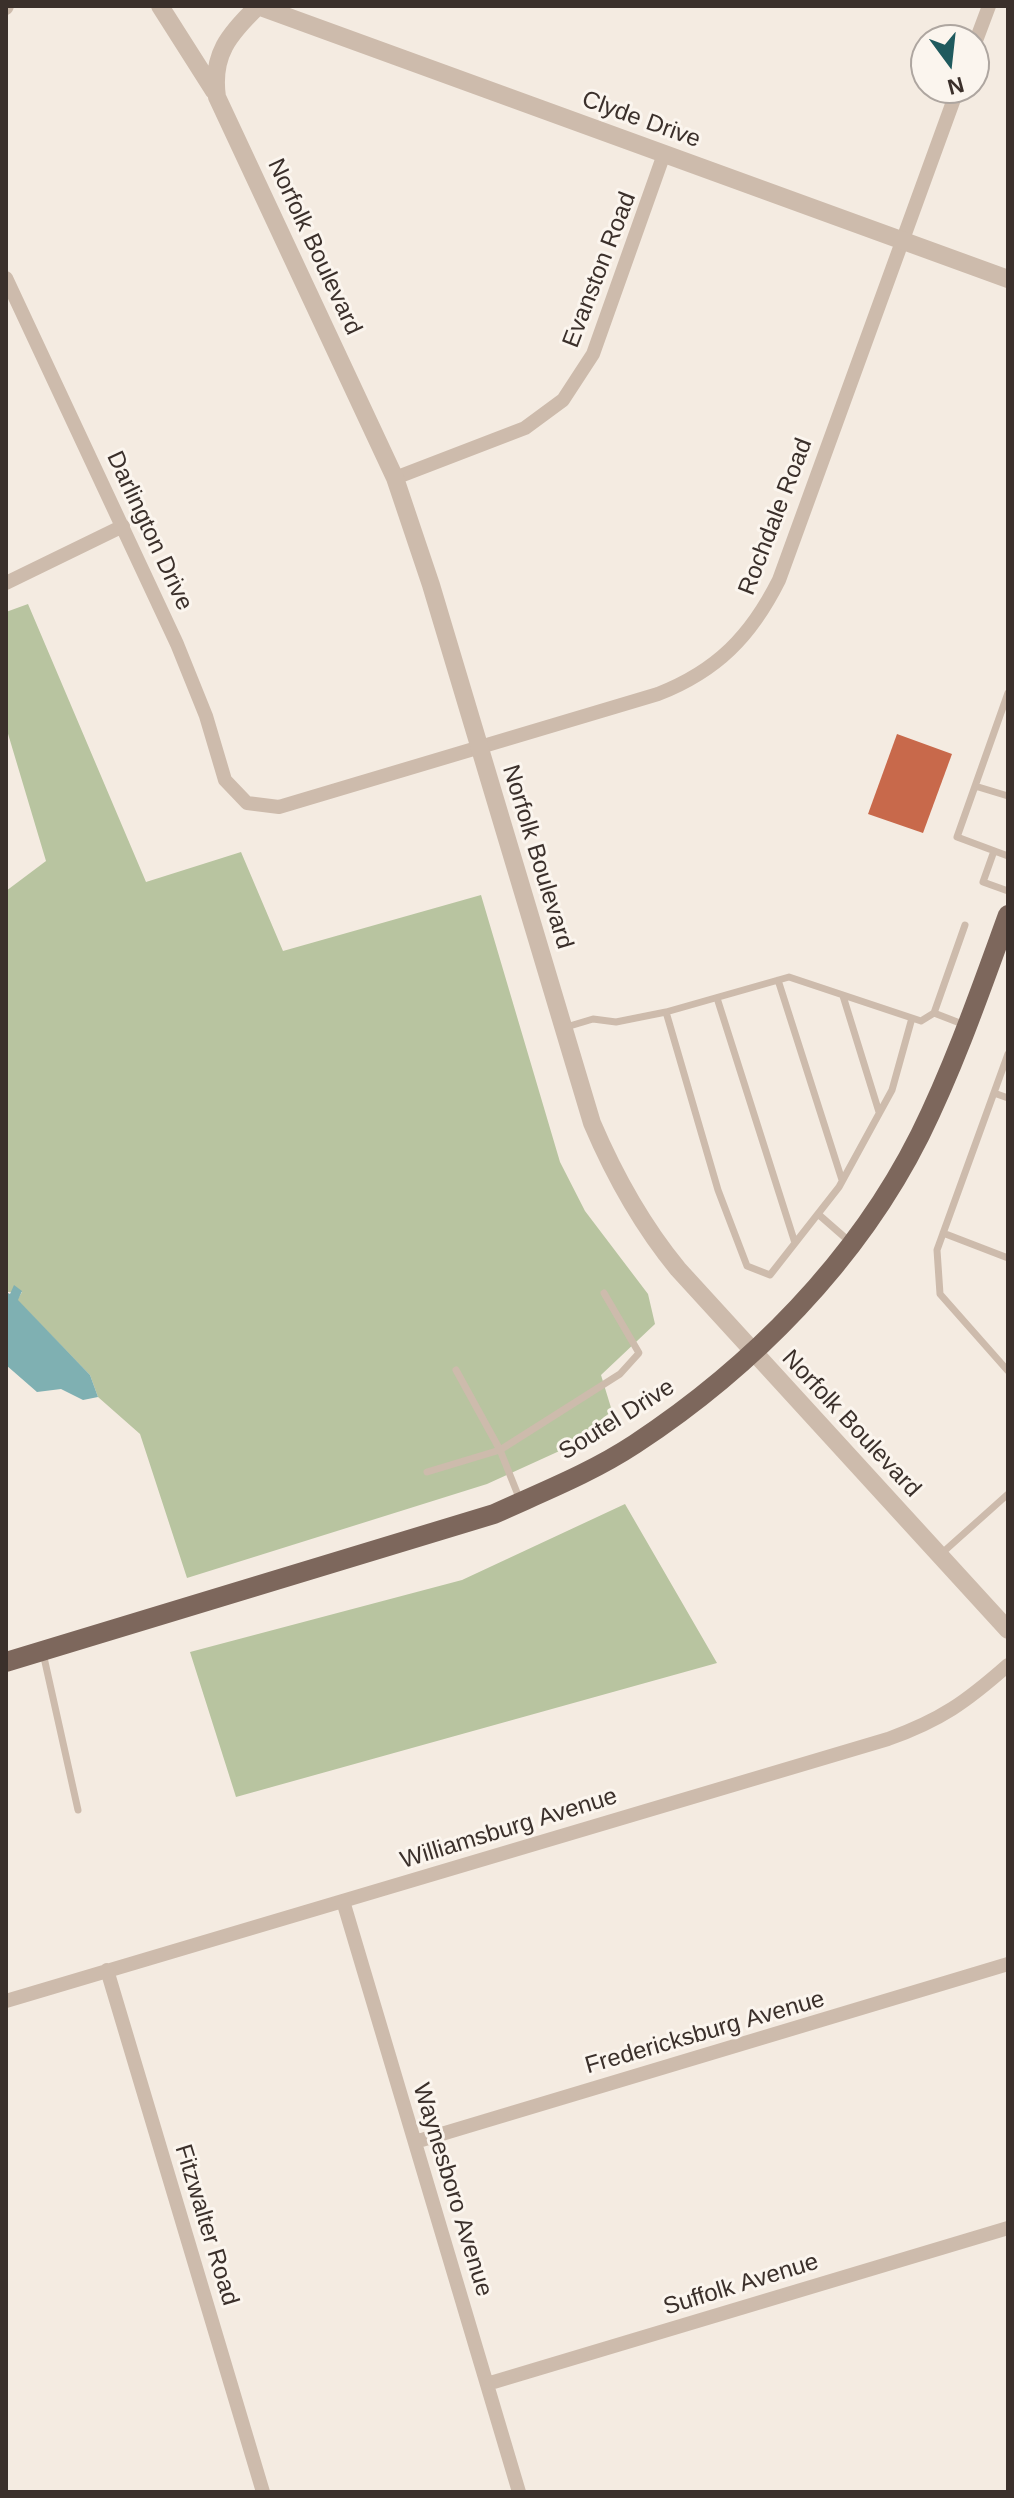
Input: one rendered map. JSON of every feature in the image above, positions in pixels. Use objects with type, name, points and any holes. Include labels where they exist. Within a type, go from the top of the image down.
[{"type":"main road","name":"Soutel Drive","points":[[6,1662],[449,1529],[558,1487],[633,1445],[697,1400],[807,1299],[852,1243],[919,1137],[967,1025],[1008,915]]},
{"type":"street","points":[[160,6],[217,97]]},
{"type":"street","name":"Norfolk Boulevard","points":[[258,6],[224,43],[214,78],[217,97],[395,478],[592,1123],[631,1207],[678,1269],[1008,1630]]},
{"type":"street","name":"Clyde Drive","points":[[258,6],[1008,279]]},
{"type":"street","name":"Rochdale Road","points":[[247,803],[279,807],[688,682],[713,667],[752,629],[779,580],[952,104]]},
{"type":"street","name":"Evanston Road","points":[[395,478],[525,428],[563,400],[593,354],[664,154]]},
{"type":"street","name":"Darlington Drive","points":[[6,278],[177,644],[206,716],[225,780],[247,803]]},
{"type":"street","points":[[6,583],[123,526]]},
{"type":"street","name":"Williamsburg Avenue","points":[[6,2001],[888,1739],[948,1713],[970,1699],[1008,1665]]},
{"type":"street","name":"Waynesboro Avenue","points":[[343,1901],[519,2492]]},
{"type":"street","name":"Fredericksburg Avenue","points":[[415,2142],[1008,1964]]},
{"type":"street","name":"Fitzwalter Road","points":[[107,1970],[263,2492]]},
{"type":"street","name":"Suffolk Avenue","points":[[487,2384],[1008,2228]]},
{"type":"lane","points":[[1008,693],[957,837],[1008,856]]},
{"type":"lane","points":[[975,786],[1008,796]]},
{"type":"lane","points":[[994,851],[983,882],[1008,891]]},
{"type":"lane","points":[[563,1028],[593,1019],[616,1022],[666,1012],[789,977],[921,1021],[934,1013],[965,925]]},
{"type":"lane","points":[[778,980],[842,1180]]},
{"type":"lane","points":[[843,996],[879,1112]]},
{"type":"lane","points":[[717,998],[795,1243]]},
{"type":"lane","points":[[666,1012],[718,1190],[747,1266],[770,1275],[842,1180],[892,1090],[912,1018]]},
{"type":"lane","points":[[934,1013],[967,1025]]},
{"type":"lane","points":[[1008,1054],[937,1250],[940,1294],[1008,1371]]},
{"type":"lane","points":[[994,1093],[1008,1098]]},
{"type":"lane","points":[[818,1214],[852,1243]]},
{"type":"lane","points":[[943,1233],[1008,1258]]},
{"type":"lane","points":[[427,1472],[500,1450],[620,1374],[639,1353],[604,1293]]},
{"type":"lane","points":[[456,1370],[500,1450],[520,1502]]},
{"type":"lane","points":[[940,1556],[1008,1494]]},
{"type":"lane","points":[[42,1651],[78,1810]]},
{"type":"green space","points":[[28,604],[146,882],[241,852],[283,951],[481,895],[560,1162],[585,1211],[648,1294],[655,1324],[601,1375],[612,1411],[566,1448],[487,1484],[187,1578],[140,1434],[98,1397],[90,1375],[17,1300],[22,1292],[6,1292],[6,891],[46,861],[6,727],[6,612]]},
{"type":"green space","points":[[625,1504],[717,1663],[236,1797],[190,1652],[462,1580]]},
{"type":"water","points":[[14,1285],[22,1291],[18,1300],[90,1375],[98,1397],[83,1400],[61,1389],[37,1392],[6,1365],[6,1292],[10,1294]]},
{"type":"building","points":[[897,734],[952,754],[923,833],[868,814]]}]
